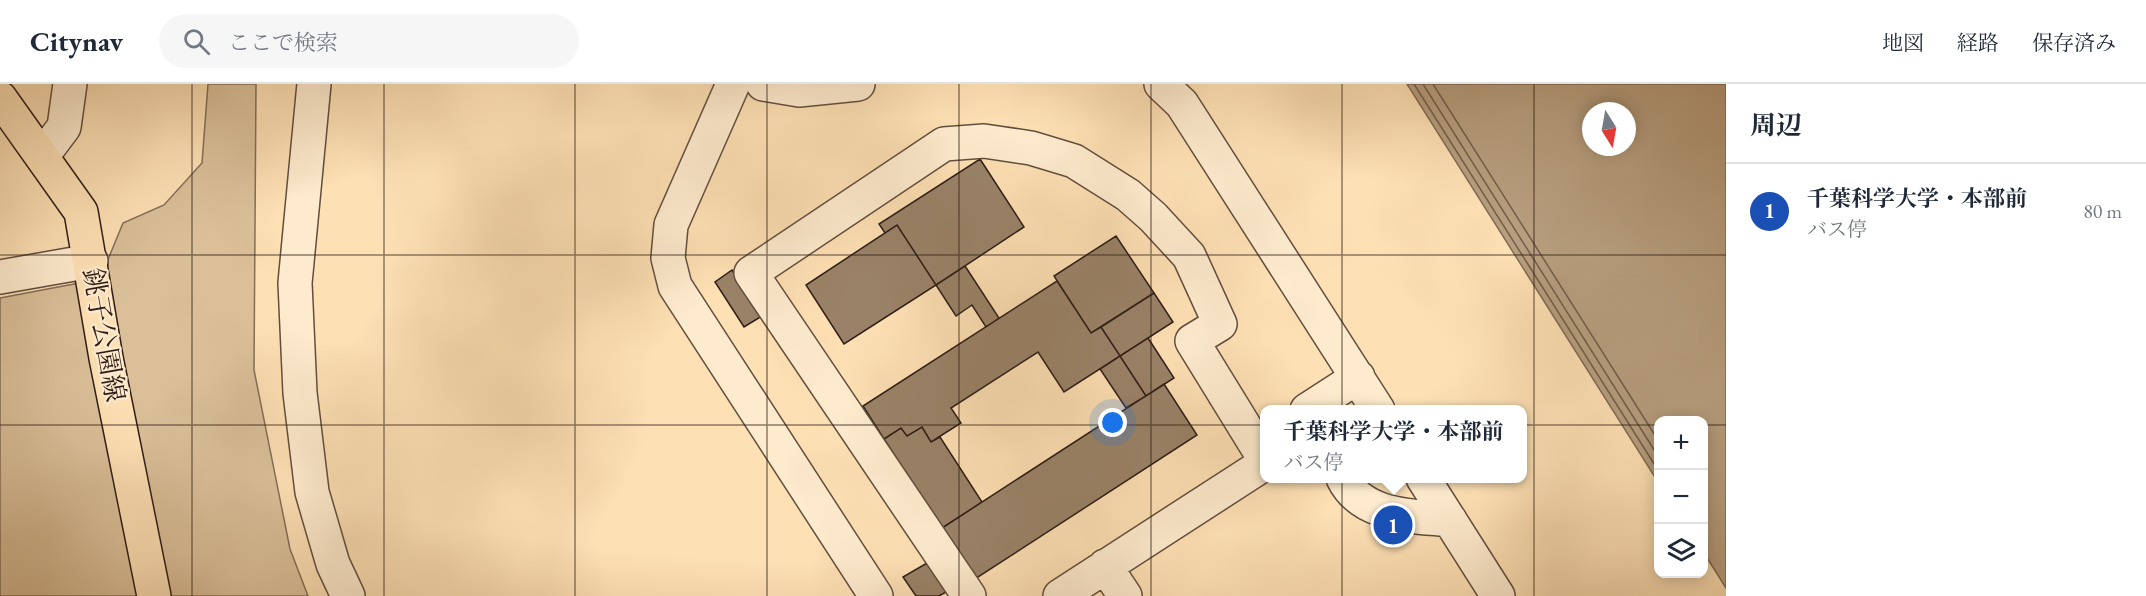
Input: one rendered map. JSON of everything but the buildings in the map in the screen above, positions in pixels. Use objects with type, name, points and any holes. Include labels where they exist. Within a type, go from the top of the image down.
[{"type":"main road","name":"銚子公園線","points":[[0,98],[81,212],[106,358],[154,596]]},
{"type":"street","points":[[42,155],[64,127],[70,84]]},
{"type":"street","points":[[314,84],[295,283],[300,393],[312,492],[333,564],[348,596]]},
{"type":"street","points":[[734,84],[671,225],[668,258],[675,286],[876,596]]},
{"type":"street","points":[[763,84],[799,90],[858,84]]},
{"type":"street","points":[[1161,84],[1182,104],[1375,405]]},
{"type":"street","points":[[969,596],[752,273],[944,144],[984,141],[1031,148],[1074,161],[1128,195],[1154,217],[1189,256],[1220,324],[1192,341],[1260,447]]},
{"type":"street","points":[[0,277],[91,261]]},
{"type":"street","points":[[1315,405],[1358,377]]},
{"type":"street","points":[[1060,596],[1105,566],[1260,451]]},
{"type":"street","points":[[1346,483],[1350,492],[1364,504],[1395,514],[1449,520]]},
{"type":"street","points":[[1426,483],[1498,596]]},
{"type":"street","points":[[1105,566],[1125,596]]},
{"type":"shaded area","points":[[208,84],[256,84],[254,370],[290,549],[308,596],[0,596],[0,298],[100,279],[123,223],[164,205],[202,163]]},
{"type":"water","points":[[1407,84],[1726,84],[1726,588],[1708,559],[1708,416],[1654,416],[1654,476]]},
{"type":"place","name":"千葉科学大学・本部前","points":[[1393,525]]}]
